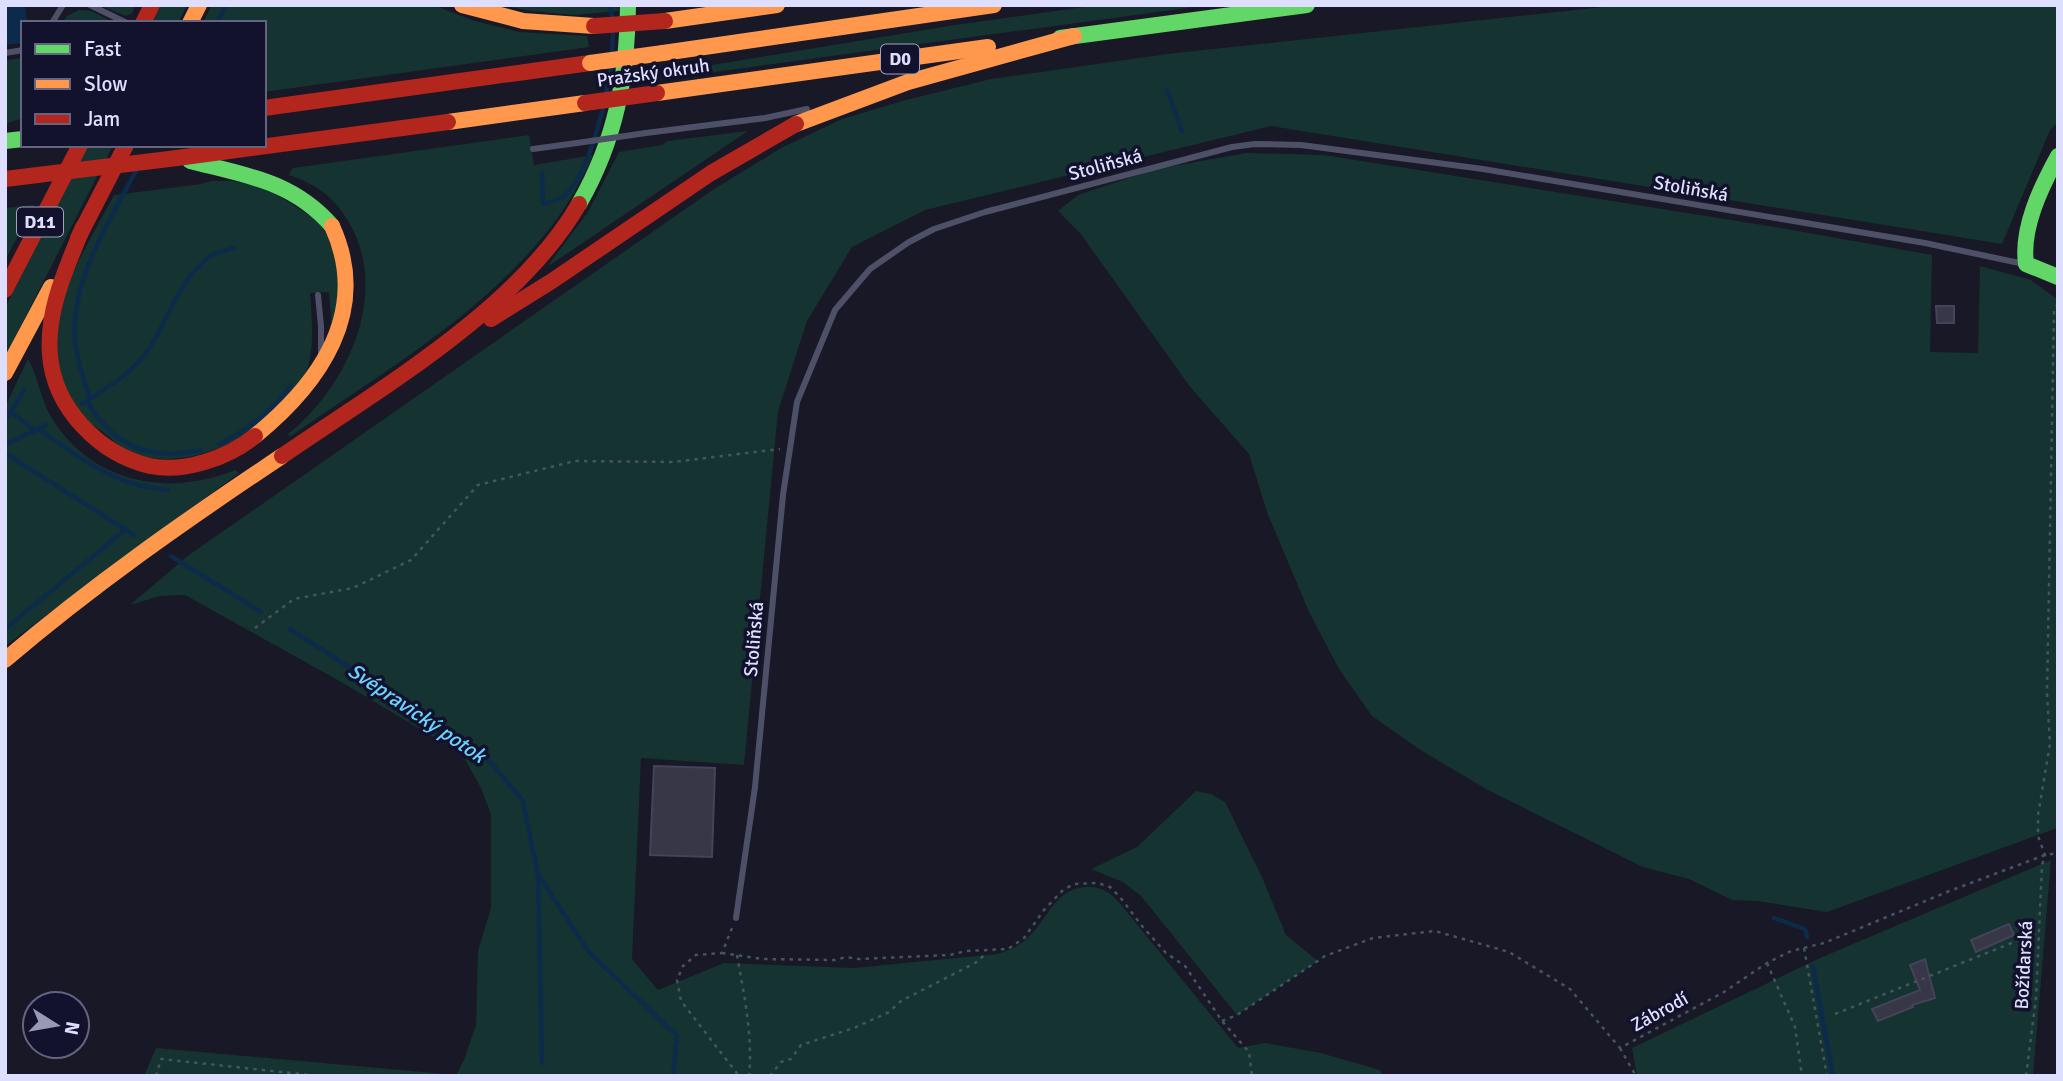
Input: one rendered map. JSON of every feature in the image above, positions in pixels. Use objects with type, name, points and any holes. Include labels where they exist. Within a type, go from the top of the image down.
[{"type":"main road","points":[[144,21],[152,5]]},
{"type":"main road","points":[[191,21],[199,5]]},
{"type":"main road","points":[[462,5],[523,21],[594,26],[665,21],[778,5]]},
{"type":"main road","points":[[5,660],[74,603],[466,326],[507,290],[552,244],[577,208],[597,172],[618,112],[628,51],[628,5]]},
{"type":"main road","name":"Pražský okruh","points":[[266,108],[994,5]]},
{"type":"main road","name":"Pražský okruh","points":[[202,159],[585,103],[1307,5]]},
{"type":"main road","points":[[388,383],[552,281],[721,167],[793,125],[937,73],[1074,36]]},
{"type":"main road","name":"D11","points":[[5,290],[79,147]]},
{"type":"main road","points":[[5,373],[125,147]]},
{"type":"main road","points":[[2058,156],[2051,168],[2028,232],[2024,251],[2026,264],[2058,276]]},
{"type":"main road","points":[[5,179],[177,158],[202,159],[289,189],[314,204],[332,226],[344,252],[348,293],[341,325],[303,393],[282,417],[256,437],[228,453],[198,463],[171,467],[146,464],[113,451],[89,434],[70,412],[56,386],[50,359],[49,331],[54,306],[83,227]]},
{"type":"lane","points":[[53,21],[63,5]]},
{"type":"lane","points":[[90,5],[123,21]]},
{"type":"lane","points":[[533,149],[765,118],[866,97]]},
{"type":"lane","name":"Stoliňská","points":[[736,918],[755,787],[783,495],[797,402],[835,310],[870,269],[909,242],[934,229],[985,212],[1232,147],[1255,144],[1301,145],[1483,169],[1925,243],[2026,264]]},
{"type":"lane","points":[[318,295],[321,326],[319,368]]},
{"type":"path","name":"Božídarská","points":[[2025,1075],[2036,998],[2042,864],[2045,855],[2038,836],[2038,815],[2050,744],[2047,694],[2052,496],[2051,404],[2054,311],[2058,303]]},
{"type":"path","points":[[254,628],[294,599],[353,588],[411,560],[478,485],[575,461],[674,462],[790,447]]},
{"type":"path","name":"Zábrodí","points":[[1222,1021],[1237,1015],[1325,956],[1373,938],[1435,931],[1509,952],[1570,989],[1620,1048],[1724,992],[1767,963],[1791,951],[1852,933],[1947,892],[2045,855],[2058,853]]},
{"type":"path","points":[[738,1076],[681,1001],[677,980],[683,966],[696,955],[722,953],[763,959],[835,960],[846,957],[859,959],[950,955],[966,951],[1008,949],[1024,938],[1044,910],[1063,890],[1074,884],[1098,883],[1110,887],[1166,953],[1185,966],[1222,1021],[1248,1052],[1251,1076]]},
{"type":"path","points":[[722,953],[736,918]]},
{"type":"path","points":[[1835,1014],[2039,932]]},
{"type":"path","points":[[1804,947],[1827,1076]]},
{"type":"path","points":[[771,1076],[781,1062],[790,1059],[801,1045],[854,1028],[889,1012],[901,1001],[975,963],[989,952]]},
{"type":"path","points":[[737,955],[748,1017],[749,1076]]},
{"type":"path","points":[[1767,963],[1795,1027],[1802,1076]]},
{"type":"path","points":[[1620,1048],[1636,1076]]},
{"type":"path","points":[[156,1076],[161,1059],[319,1076]]},
{"type":"green space","points":[[99,5],[136,5],[132,13],[126,16]]},
{"type":"green space","points":[[161,5],[187,5],[179,21],[153,21]]},
{"type":"green space","points":[[212,5],[433,5],[475,21],[519,32],[587,36],[589,47],[266,92],[266,21],[204,21]]},
{"type":"green space","points":[[501,5],[618,5],[619,11],[574,15]]},
{"type":"green space","points":[[1098,5],[1209,5],[670,78],[669,72],[955,25]]},
{"type":"green space","points":[[1621,5],[2058,5],[2058,122],[2050,130],[2002,244],[1271,126],[925,210],[852,247],[807,321],[778,411],[744,765],[641,758],[632,959],[658,990],[724,963],[854,968],[997,954],[1023,942],[1066,894],[1075,889],[1092,887],[1106,891],[1118,901],[1238,1048],[1265,1043],[1321,1053],[1380,1070],[1383,1076],[144,1076],[156,1048],[456,1075],[476,1025],[478,951],[491,908],[491,814],[481,788],[462,754],[336,679],[185,595],[160,596],[130,605],[189,555],[714,189],[781,148],[842,119],[991,79],[1167,54]]},
{"type":"green space","points":[[79,10],[91,11],[111,21],[63,21]]},
{"type":"green space","points":[[21,58],[21,119],[5,124],[5,60]]},
{"type":"green space","points":[[748,131],[549,264],[588,212],[619,152],[662,145],[668,141]]},
{"type":"green space","points":[[529,135],[534,165],[593,155],[553,224],[526,256],[464,314],[290,437],[288,434],[310,414],[345,364],[357,336],[364,306],[365,276],[360,247],[347,219],[322,191],[288,175],[293,168]]},
{"type":"green space","points":[[87,147],[112,147],[5,357],[5,308]]},
{"type":"green space","points":[[1246,153],[1324,155],[1781,228],[1932,255],[1930,352],[1978,353],[1980,266],[2031,280],[2058,300],[2058,844],[2057,828],[1827,912],[1757,901],[1732,900],[1689,879],[1643,867],[1486,789],[1419,749],[1372,716],[1339,669],[1309,612],[1267,512],[1249,454],[1191,388],[1080,233],[1058,211],[1078,195],[1156,169]]},
{"type":"green space","points":[[211,181],[232,181],[265,187],[318,221],[332,242],[342,280],[332,332],[329,292],[310,293],[312,338],[309,361],[302,381],[288,400],[249,433],[225,445],[175,459],[151,458],[121,447],[86,420],[75,406],[64,385],[59,362],[57,338],[61,309],[72,275],[114,195]]},
{"type":"green space","points":[[34,205],[5,261],[5,208]]},
{"type":"green space","points":[[28,359],[50,415],[66,438],[86,456],[107,469],[156,483],[182,483],[235,470],[239,473],[5,646],[5,407]]},
{"type":"green space","points":[[1196,791],[1211,794],[1225,802],[1262,877],[1286,935],[1318,961],[1237,1015],[1141,896],[1123,882],[1091,869],[1137,847]]},
{"type":"green space","points":[[2051,860],[2033,1076],[1637,1076],[1632,1048],[1820,958]]},
{"type":"water","points":[[5,5],[25,5],[27,21],[21,21],[21,43],[5,45]]},
{"type":"building","points":[[1936,306],[1954,306],[1954,323],[1937,323]]},
{"type":"building","points":[[654,766],[715,768],[712,857],[650,855]]},
{"type":"building","points":[[2009,924],[2014,935],[1976,952],[1971,940]]},
{"type":"building","points":[[1925,959],[1935,998],[1912,1005],[1913,1007],[1878,1021],[1872,1009],[1920,990],[1910,965]]},
{"type":"waterway","points":[[218,21],[226,5]]},
{"type":"waterway","points":[[610,5],[612,17]]},
{"type":"waterway","points":[[612,52],[613,33]]},
{"type":"waterway","points":[[606,94],[611,68]]},
{"type":"waterway","points":[[1167,90],[1182,131]]},
{"type":"waterway","points":[[542,173],[543,204],[564,196],[571,189],[588,156],[603,109]]},
{"type":"waterway","points":[[90,399],[75,341],[79,297],[94,253],[136,171]]},
{"type":"waterway","points":[[82,404],[122,377],[143,357],[194,271],[207,258],[234,248]]},
{"type":"waterway","points":[[219,444],[259,419],[291,385]]},
{"type":"waterway","points":[[11,412],[24,390]]},
{"type":"waterway","points":[[87,401],[109,430],[135,447],[165,453],[201,450]]},
{"type":"waterway","points":[[5,421],[11,412],[34,430]]},
{"type":"waterway","points":[[5,445],[46,425]]},
{"type":"waterway","points":[[38,429],[114,477],[168,490]]},
{"type":"waterway","name":"Svépravický potok","points":[[5,453],[134,535]]},
{"type":"waterway","points":[[5,629],[126,529]]},
{"type":"waterway","name":"Svépravický potok","points":[[171,556],[261,612]]},
{"type":"waterway","name":"Svépravický potok","points":[[290,629],[483,753],[523,801],[538,875],[542,1063]]},
{"type":"waterway","points":[[540,877],[588,951],[677,1036],[673,1076]]},
{"type":"waterway","points":[[1774,918],[1805,929],[1807,937]]},
{"type":"waterway","points":[[1813,966],[1833,1076]]},
{"type":"traffic: fast","points":[[579,204],[602,156],[617,108],[625,58],[628,5]]},
{"type":"traffic: fast","points":[[1060,38],[1307,5]]},
{"type":"traffic: fast","points":[[5,141],[21,139]]},
{"type":"traffic: fast","points":[[2058,156],[2029,222],[2025,250],[2026,264],[2058,277]]},
{"type":"traffic: fast","points":[[190,161],[249,176],[284,189],[317,211],[332,226]]},
{"type":"traffic: slow","points":[[191,21],[199,5]]},
{"type":"traffic: slow","points":[[462,5],[523,21],[594,26]]},
{"type":"traffic: slow","points":[[665,21],[777,5]]},
{"type":"traffic: slow","points":[[663,53],[994,5]]},
{"type":"traffic: slow","points":[[796,124],[908,82],[1074,36]]},
{"type":"traffic: slow","points":[[657,93],[988,47]]},
{"type":"traffic: slow","points":[[590,63],[663,53]]},
{"type":"traffic: slow","points":[[448,122],[585,103]]},
{"type":"traffic: slow","points":[[255,436],[300,393],[318,369],[342,316],[346,287],[343,257],[332,226]]},
{"type":"traffic: slow","points":[[5,373],[51,287]]},
{"type":"traffic: slow","points":[[5,660],[140,554],[282,456]]},
{"type":"traffic: jam","points":[[144,21],[152,5]]},
{"type":"traffic: jam","points":[[594,26],[665,21]]},
{"type":"traffic: jam","points":[[266,108],[590,63]]},
{"type":"traffic: jam","points":[[585,103],[657,93]]},
{"type":"traffic: jam","points":[[266,146],[448,122]]},
{"type":"traffic: jam","points":[[491,319],[711,173],[796,124]]},
{"type":"traffic: jam","points":[[5,290],[79,147]]},
{"type":"traffic: jam","points":[[78,238],[125,147]]},
{"type":"traffic: jam","points":[[177,158],[260,147]]},
{"type":"traffic: jam","points":[[5,179],[177,158]]},
{"type":"traffic: jam","points":[[282,456],[403,374],[484,312],[521,278],[553,242],[579,204]]},
{"type":"traffic: jam","points":[[83,227],[54,305],[50,338],[53,374],[60,393],[82,426],[113,451],[131,460],[163,468],[205,462],[232,451],[255,436]]}]
